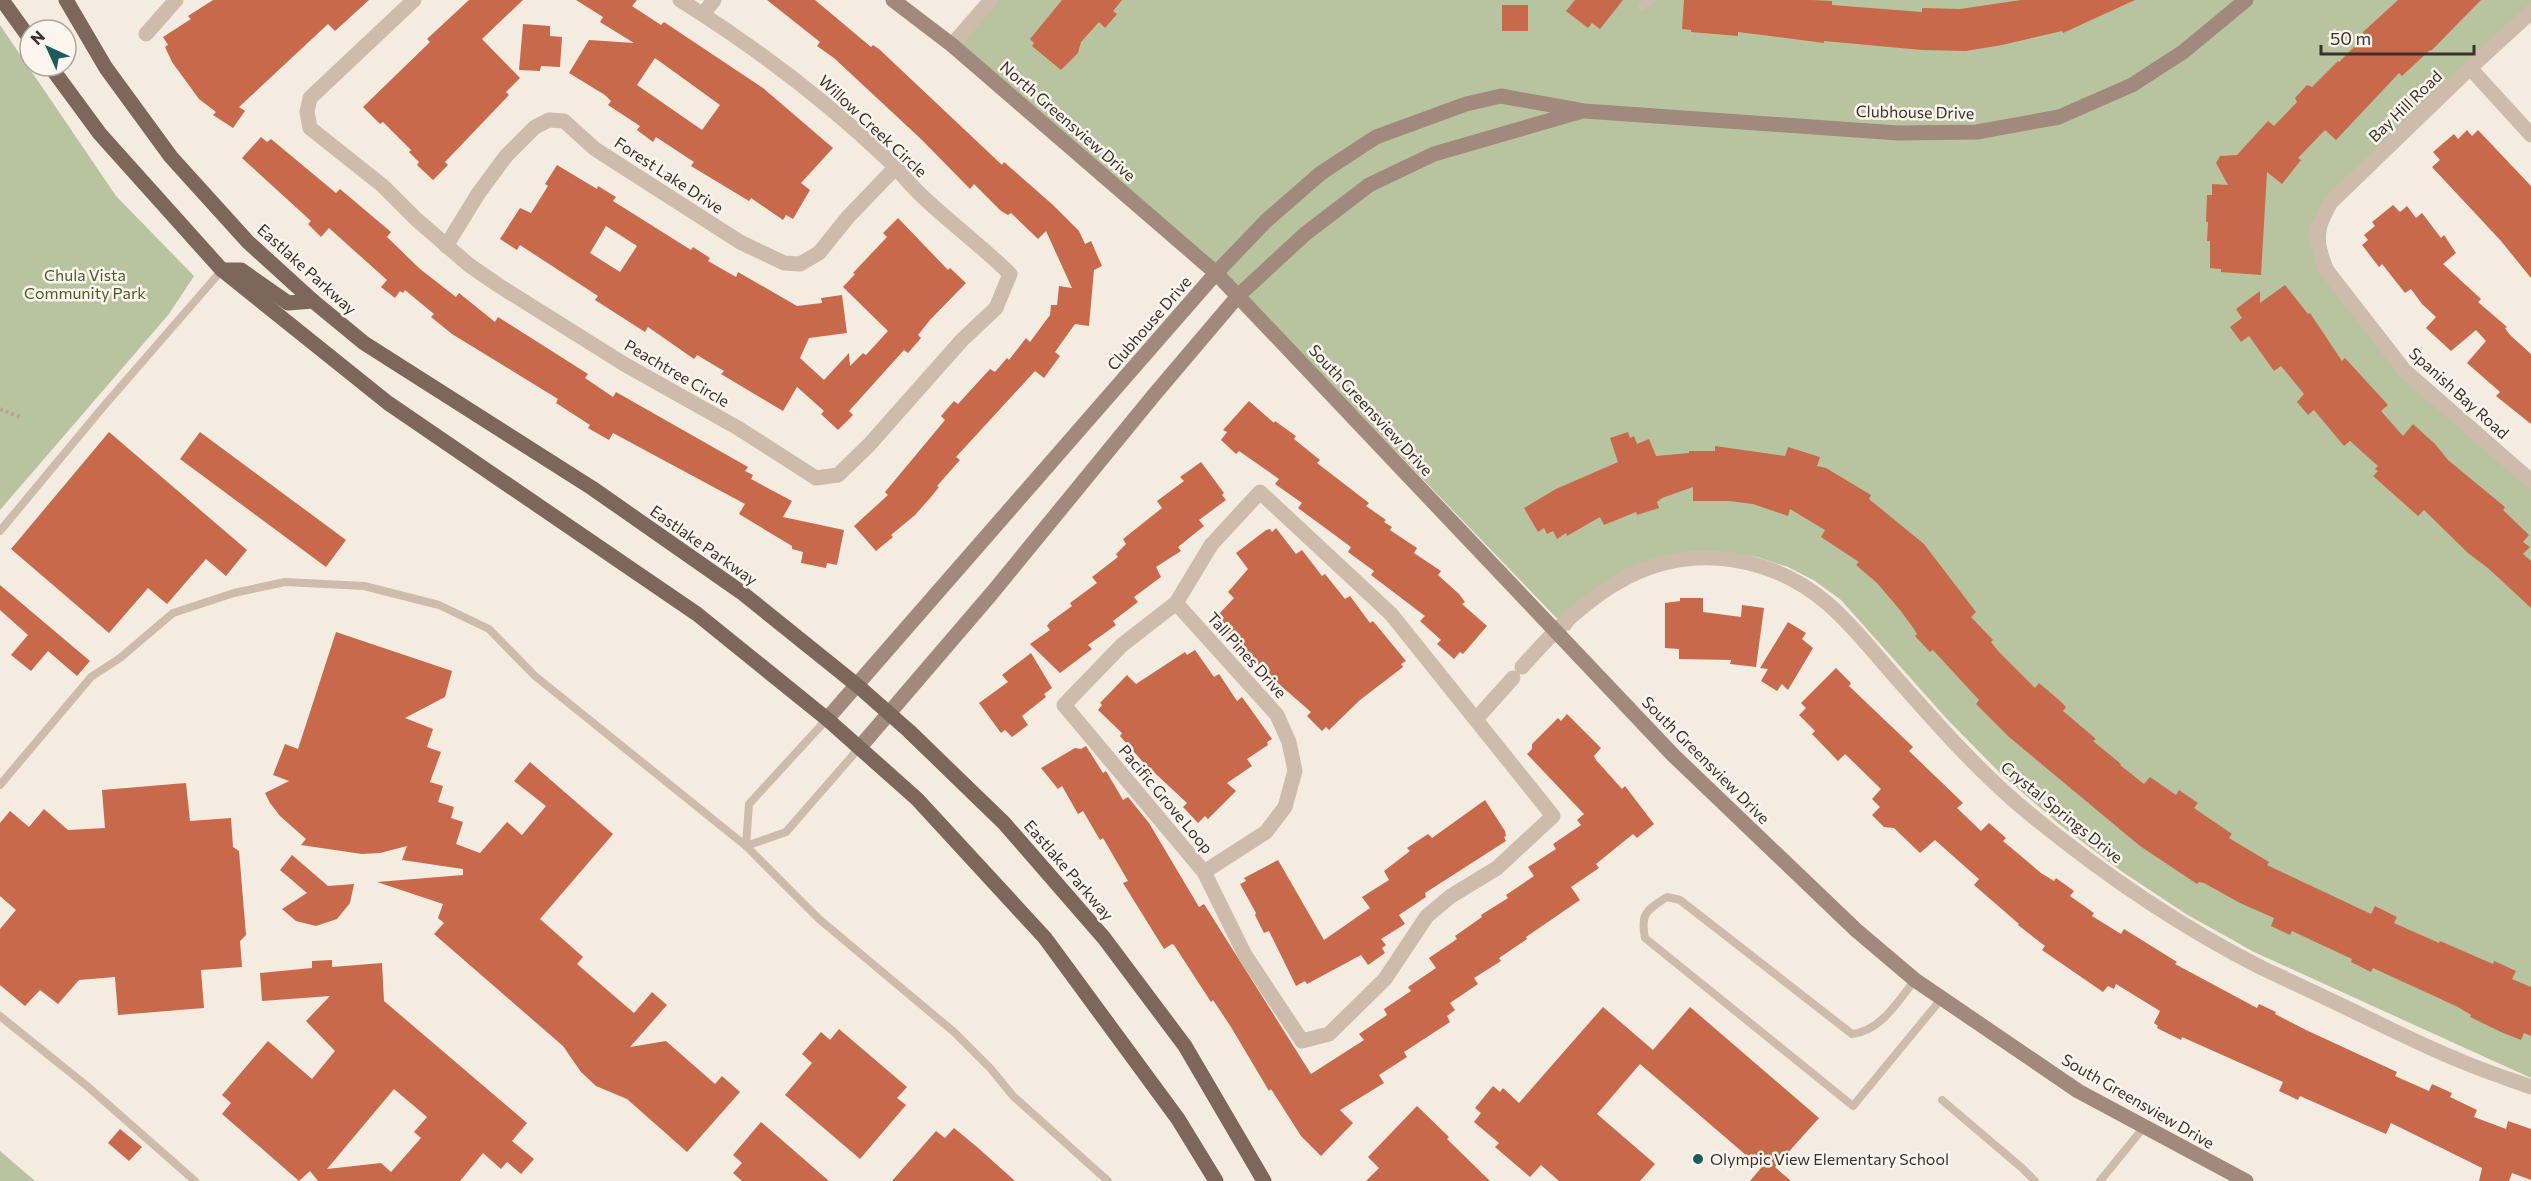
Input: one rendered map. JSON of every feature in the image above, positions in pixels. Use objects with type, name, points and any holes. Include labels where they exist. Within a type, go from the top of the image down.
[{"type":"main road","points":[[2,0],[18,22]]},
{"type":"main road","name":"Eastlake Parkway","points":[[66,0],[106,68],[171,157],[248,242],[313,300],[364,342],[592,489],[741,592],[890,714],[1004,823],[1104,938],[1185,1046],[1264,1181]]},
{"type":"main road","points":[[59,78],[100,134],[222,270],[388,403],[697,614],[827,719],[917,799],[1045,938],[1178,1119],[1216,1181]]},
{"type":"main road","points":[[222,270],[241,270],[288,303],[313,300]]},
{"type":"street","points":[[146,34],[176,0]]},
{"type":"street","name":"Peachtree Circle","points":[[414,0],[310,98],[307,112],[310,128],[383,186],[446,246],[498,285],[624,364],[738,428],[816,478],[838,475],[869,445],[962,340],[996,308],[1010,274]]},
{"type":"street","name":"Willow Creek Circle","points":[[680,0],[765,55],[827,105],[1010,274]]},
{"type":"street","points":[[703,14],[714,0]]},
{"type":"street","name":"North Greensview Drive","points":[[893,0],[952,45],[1216,273]]},
{"type":"street","points":[[952,45],[991,0]]},
{"type":"street","name":"Clubhouse Drive","points":[[827,719],[1216,273],[1267,220],[1312,181],[1376,137],[1466,104],[1501,96],[1584,111],[1898,134],[1977,132],[2059,117],[2132,85],[2183,52],[2246,0]]},
{"type":"street","name":"Bay Hill Road","points":[[2316,234],[2330,203],[2531,12]]},
{"type":"street","points":[[2470,68],[2531,135]]},
{"type":"street","name":"Clubhouse Drive","points":[[860,747],[1238,296],[1305,234],[1369,185],[1434,154],[1584,111]]},
{"type":"street","name":"Forest Lake Drive","points":[[446,246],[478,194],[506,156],[535,127],[549,120],[564,121],[595,149],[740,242],[784,263],[800,264],[819,253],[848,217],[896,167]]},
{"type":"street","name":"Spanish Bay Road","points":[[2316,234],[2325,268],[2405,371],[2531,481]]},
{"type":"street","name":"South Greensview Drive","points":[[1216,273],[1673,755],[1856,930],[1915,980],[2078,1091],[2246,1181]]},
{"type":"street","name":"Pacific Grove Loop","points":[[1260,492],[1391,614],[1477,718],[1553,816],[1497,868],[1451,896],[1427,916],[1385,979],[1329,1035],[1302,1041],[1245,955],[1204,872],[1064,705],[1122,645],[1176,603],[1211,545],[1260,492]]},
{"type":"street","name":"Crystal Springs Drive","points":[[1555,630],[1598,593],[1635,573],[1662,564],[1703,558],[1732,560],[1758,565],[1798,582],[1831,604],[1950,739],[2017,803],[2126,887],[2206,937],[2261,967],[2456,1059],[2531,1087]]},
{"type":"street","name":"Tall Pines Drive","points":[[1176,603],[1277,716],[1289,742],[1294,771],[1285,807],[1266,832],[1204,872]]},
{"type":"street","points":[[1477,718],[1555,630]]},
{"type":"lane","points":[[1642,6],[1651,0]]},
{"type":"lane","points":[[0,531],[103,407],[222,270]]},
{"type":"lane","points":[[0,785],[91,677],[120,658],[173,613],[234,593],[285,582],[364,586],[439,605],[489,629],[535,676],[746,846],[819,919],[954,1032],[992,1069],[1014,1096],[1107,1181]]},
{"type":"lane","points":[[746,846],[749,804],[827,719]]},
{"type":"lane","points":[[746,846],[786,832],[860,747]]},
{"type":"lane","points":[[1915,980],[1877,1026],[1864,1033],[1852,1034],[1680,900],[1667,897],[1649,909],[1642,922],[1644,938],[1853,1106],[1942,998]]},
{"type":"lane","points":[[0,1016],[96,1094],[195,1181]]},
{"type":"lane","points":[[1942,1100],[2035,1181]]},
{"type":"lane","points":[[2100,1181],[2144,1127]]},
{"type":"path","points":[[0,409],[22,418]]},
{"type":"green space","points":[[991,0],[2531,0],[2531,17],[2339,203],[2327,228],[2326,242],[2334,268],[2407,366],[2531,476],[2531,1078],[2254,952],[2186,914],[2121,871],[2059,824],[2000,773],[1946,718],[1841,600],[1815,581],[1788,567],[1757,557],[1726,553],[1670,559],[1589,604],[1569,631],[1281,332],[950,47]]},
{"type":"green space","name":"Chula Vista Community Park","points":[[0,25],[18,52],[18,78],[36,78],[116,196],[194,276],[169,314],[0,510]]},
{"type":"green space","points":[[0,1151],[35,1181],[0,1181]]},
{"type":"building","points":[[213,0],[369,0],[335,31],[328,24],[239,107],[245,111],[233,128],[213,115],[216,112],[199,99],[172,62],[165,47],[168,45],[163,37],[191,19],[188,16]]},
{"type":"building","points":[[469,0],[523,0],[482,39],[520,78],[506,92],[509,95],[445,162],[448,165],[433,180],[417,165],[419,162],[409,152],[411,150],[383,122],[380,124],[363,107],[430,42],[427,39]]},
{"type":"building","points":[[576,0],[637,0],[632,6],[661,25],[664,22],[763,88],[833,148],[801,183],[810,190],[793,219],[786,215],[783,220],[751,198],[749,201],[691,166],[694,162],[656,137],[653,142],[637,130],[640,126],[608,105],[611,101],[605,95],[569,73],[589,40],[634,43],[600,22],[603,17]],"holes":[[[655,58],[720,105],[702,130],[637,85]]]},
{"type":"building","points":[[767,0],[815,0],[871,47],[873,45],[879,49],[1002,165],[1004,162],[1053,205],[1079,231],[1085,244],[1091,241],[1102,266],[1094,270],[1089,326],[1075,324],[1055,352],[1060,356],[1044,378],[1035,371],[956,457],[960,460],[937,486],[939,487],[931,497],[915,515],[891,535],[893,537],[876,551],[854,526],[888,495],[885,492],[945,420],[941,416],[954,401],[958,404],[990,369],[995,372],[1007,358],[1009,360],[1026,338],[1030,342],[1050,315],[1051,305],[1057,305],[1059,286],[1072,288],[1046,231],[1038,239],[1011,213],[1008,215],[1001,211],[974,184],[970,189],[922,140],[834,58],[817,46],[820,42]]},
{"type":"building","points":[[1062,0],[1122,0],[1113,11],[1117,14],[1105,28],[1099,22],[1081,42],[1078,53],[1061,70],[1032,46],[1034,43],[1030,39]]},
{"type":"building","points":[[1575,0],[1623,0],[1600,29],[1592,23],[1588,28],[1566,11]]},
{"type":"building","points":[[1684,0],[1832,1],[1832,5],[1922,12],[1922,8],[1960,9],[2021,0],[2135,0],[2063,33],[2062,31],[1966,51],[1922,50],[1824,41],[1824,43],[1738,32],[1738,36],[1691,32],[1691,30],[1682,29]]},
{"type":"building","points":[[2398,0],[2481,0],[2431,51],[2402,76],[2399,73],[2336,140],[2325,130],[2298,158],[2301,160],[2282,184],[2267,172],[2261,275],[2221,272],[2221,269],[2210,268],[2210,241],[2207,241],[2208,222],[2206,222],[2207,195],[2212,195],[2212,184],[2228,185],[2216,163],[2220,156],[2237,155],[2268,121],[2274,126],[2297,102],[2295,98],[2307,85],[2312,87],[2339,62],[2365,36],[2363,32]]},
{"type":"building","points":[[1502,5],[1528,5],[1528,31],[1502,31]]},
{"type":"building","points":[[523,24],[550,26],[550,36],[562,37],[560,67],[541,66],[540,71],[519,70]]},
{"type":"building","points":[[2467,130],[2472,136],[2478,130],[2531,186],[2531,278],[2501,241],[2432,167],[2440,160],[2433,152],[2454,134],[2458,139]]},
{"type":"building","points":[[261,137],[267,142],[271,139],[336,193],[340,189],[391,232],[387,237],[420,269],[456,297],[459,293],[495,322],[498,317],[588,374],[585,378],[613,397],[616,392],[748,467],[745,471],[753,475],[751,479],[792,501],[783,517],[844,530],[837,565],[827,563],[826,568],[801,563],[803,552],[792,549],[792,546],[739,514],[745,504],[613,433],[609,440],[588,428],[590,425],[556,403],[558,399],[452,334],[431,317],[434,314],[405,290],[403,293],[400,291],[395,298],[381,287],[387,280],[329,228],[321,237],[308,224],[311,221],[242,158]]},
{"type":"building","points":[[557,165],[597,189],[598,186],[616,197],[613,201],[691,250],[693,247],[710,258],[708,261],[736,277],[738,272],[797,306],[822,303],[821,298],[842,295],[847,333],[809,338],[800,358],[824,380],[849,353],[850,366],[863,353],[866,355],[888,331],[843,287],[887,237],[883,233],[898,218],[948,270],[950,268],[966,283],[930,320],[918,335],[921,338],[908,353],[904,350],[849,411],[853,415],[838,430],[821,414],[824,411],[797,387],[783,411],[721,374],[724,371],[697,355],[694,359],[648,327],[645,332],[595,300],[598,296],[520,245],[517,250],[500,239],[520,208],[531,213],[548,186],[545,184]],"holes":[[[606,226],[637,246],[620,272],[590,253]]]},
{"type":"building","points":[[2393,205],[2400,212],[2407,206],[2416,218],[2422,213],[2441,238],[2444,235],[2456,253],[2443,264],[2481,299],[2478,302],[2507,327],[2505,328],[2510,335],[2531,354],[2531,424],[2496,396],[2500,392],[2467,363],[2486,341],[2476,330],[2451,351],[2426,328],[2436,317],[2411,289],[2405,293],[2382,264],[2379,267],[2362,245],[2368,240],[2364,235],[2375,226],[2372,222]]},
{"type":"building","points":[[2285,285],[2308,314],[2310,313],[2342,361],[2345,358],[2388,405],[2381,411],[2403,436],[2413,424],[2435,444],[2448,460],[2505,507],[2503,510],[2529,535],[2523,542],[2530,547],[2523,554],[2531,561],[2531,608],[2468,553],[2424,510],[2418,516],[2373,476],[2378,471],[2375,469],[2378,466],[2350,441],[2344,446],[2314,410],[2308,415],[2297,402],[2304,394],[2281,366],[2274,371],[2249,336],[2241,342],[2230,327],[2242,318],[2236,309],[2260,291],[2260,303]]},
{"type":"building","points":[[1249,401],[1274,423],[1275,421],[1296,436],[1294,439],[1320,460],[1317,463],[1369,503],[1366,506],[1386,520],[1384,522],[1392,527],[1390,530],[1417,548],[1414,553],[1441,571],[1438,575],[1459,594],[1465,602],[1462,604],[1487,626],[1463,654],[1460,652],[1454,659],[1437,644],[1441,640],[1420,621],[1425,616],[1371,575],[1374,571],[1348,552],[1351,547],[1298,508],[1302,503],[1275,484],[1279,479],[1239,451],[1236,454],[1221,440],[1227,432],[1223,430]]},
{"type":"building","points":[[109,432],[247,550],[226,576],[206,559],[167,604],[148,588],[109,633],[11,549]]},
{"type":"building","points":[[200,432],[346,540],[326,567],[180,459]]},
{"type":"building","points":[[1628,432],[1630,438],[1634,436],[1637,444],[1649,439],[1656,456],[1689,453],[1689,451],[1715,451],[1715,446],[1785,456],[1788,447],[1820,457],[1817,466],[1826,468],[1871,495],[1869,499],[1924,544],[1976,612],[1971,617],[1993,640],[1991,642],[1998,651],[2035,688],[2039,683],[2059,700],[2066,707],[2063,711],[2096,739],[2093,741],[2120,765],[2144,784],[2150,777],[2176,795],[2179,790],[2198,803],[2194,808],[2232,834],[2229,838],[2269,862],[2267,865],[2371,914],[2375,906],[2397,917],[2394,923],[2439,943],[2440,941],[2493,964],[2494,961],[2516,971],[2512,979],[2531,987],[2531,1036],[2524,1033],[2521,1040],[2501,1032],[2470,1017],[2471,1015],[2458,1007],[2373,968],[2371,972],[2351,962],[2352,959],[2292,931],[2290,935],[2271,926],[2274,918],[2204,883],[2197,884],[2140,846],[2009,737],[1976,704],[1979,700],[1933,650],[1930,652],[1915,636],[1917,634],[1900,610],[1877,583],[1856,565],[1859,562],[1821,537],[1825,530],[1790,509],[1788,516],[1753,504],[1693,501],[1693,487],[1662,498],[1657,502],[1659,508],[1637,515],[1636,512],[1604,525],[1600,517],[1567,536],[1566,533],[1557,539],[1553,531],[1547,534],[1544,528],[1538,532],[1524,508],[1556,489],[1618,462],[1610,438]]},
{"type":"building","points":[[1201,462],[1224,493],[1222,495],[1226,500],[1199,520],[1204,526],[1178,547],[1181,551],[1156,567],[1161,577],[1134,597],[1138,602],[1113,621],[1116,625],[1088,645],[1092,649],[1060,673],[1030,644],[1050,630],[1047,626],[1072,606],[1070,603],[1097,583],[1092,577],[1118,557],[1116,554],[1126,544],[1123,539],[1162,508],[1157,501],[1184,481],[1180,477]]},
{"type":"building","points":[[1276,528],[1296,554],[1302,550],[1322,576],[1325,574],[1345,599],[1350,596],[1370,623],[1373,621],[1406,661],[1401,664],[1403,667],[1360,700],[1329,730],[1326,727],[1322,731],[1307,716],[1311,712],[1263,670],[1217,622],[1221,617],[1218,615],[1234,598],[1228,592],[1248,569],[1236,553],[1266,530],[1270,529],[1272,532]]},
{"type":"building","points":[[0,585],[90,661],[77,676],[48,651],[31,671],[11,655],[28,635],[0,610]]},
{"type":"building","points":[[1680,598],[1703,598],[1703,612],[1741,617],[1742,605],[1764,608],[1756,667],[1730,664],[1731,660],[1679,659],[1679,649],[1665,648],[1665,603],[1680,601]]},
{"type":"building","points":[[1788,622],[1806,633],[1802,639],[1813,648],[1788,690],[1782,684],[1777,691],[1761,681],[1768,669],[1760,668]]},
{"type":"building","points":[[336,632],[452,671],[445,697],[405,718],[433,729],[427,747],[441,752],[430,782],[443,786],[438,802],[454,807],[451,818],[463,822],[456,844],[480,853],[507,822],[522,835],[546,806],[514,781],[530,762],[613,834],[540,919],[583,957],[577,964],[634,1013],[652,992],[667,1005],[630,1047],[666,1041],[715,1084],[722,1076],[740,1092],[687,1152],[627,1099],[596,1086],[581,1072],[563,1046],[434,934],[444,923],[438,918],[443,904],[377,882],[463,875],[463,869],[402,860],[407,846],[380,853],[362,854],[301,845],[306,839],[280,816],[270,803],[265,793],[289,781],[273,775],[285,744],[298,749]]},
{"type":"building","points":[[1195,650],[1214,677],[1219,674],[1237,701],[1242,697],[1272,739],[1267,742],[1268,745],[1247,759],[1252,766],[1227,783],[1236,791],[1208,819],[1205,816],[1198,823],[1183,807],[1187,803],[1142,761],[1120,736],[1122,733],[1098,710],[1102,705],[1100,703],[1127,675],[1136,684],[1185,652],[1187,655]]},
{"type":"building","points":[[1031,653],[1052,688],[1044,694],[1046,697],[1022,716],[1028,725],[1012,737],[1005,730],[1001,733],[979,703],[1008,682],[1002,675]]},
{"type":"building","points":[[1836,668],[1851,683],[1849,686],[1913,747],[1909,751],[1963,803],[1957,808],[1981,831],[1989,823],[2006,838],[2003,841],[2041,873],[2054,881],[2056,878],[2074,891],[2070,896],[2094,913],[2092,916],[2121,934],[2124,929],[2177,962],[2175,964],[2257,1008],[2259,1004],[2306,1030],[2397,1072],[2395,1076],[2429,1091],[2432,1084],[2452,1093],[2450,1097],[2477,1110],[2474,1117],[2506,1129],[2508,1121],[2531,1129],[2531,1180],[2512,1173],[2509,1181],[2479,1181],[2482,1168],[2391,1123],[2386,1134],[2300,1096],[2298,1100],[2279,1091],[2283,1082],[2157,1028],[2158,1026],[2154,1023],[2160,1011],[2116,984],[2114,989],[2108,986],[2103,992],[2042,950],[2045,946],[1974,885],[1979,879],[1935,840],[1920,853],[1894,828],[1884,827],[1872,815],[1880,807],[1872,799],[1881,789],[1845,754],[1838,761],[1812,734],[1815,731],[1799,715],[1806,708],[1801,703]]},
{"type":"building","points":[[1567,714],[1601,748],[1594,756],[1596,760],[1622,789],[1625,786],[1654,824],[1637,838],[1633,834],[1596,864],[1599,868],[1571,887],[1580,900],[1526,937],[1527,939],[1499,958],[1501,961],[1474,978],[1478,984],[1450,1003],[1455,1010],[1447,1016],[1450,1022],[1404,1052],[1407,1057],[1379,1075],[1384,1083],[1340,1110],[1353,1123],[1321,1156],[1301,1136],[1271,1089],[1269,1091],[1231,1027],[1213,1000],[1211,1002],[1174,945],[1164,949],[1123,883],[1128,881],[1103,838],[1100,840],[1083,811],[1078,814],[1062,786],[1058,789],[1041,768],[1075,748],[1081,749],[1086,746],[1103,773],[1106,771],[1123,800],[1128,797],[1149,823],[1199,907],[1204,904],[1311,1074],[1364,1040],[1359,1034],[1387,1015],[1384,1009],[1411,991],[1408,987],[1436,968],[1429,958],[1457,939],[1455,936],[1482,917],[1481,915],[1508,898],[1506,895],[1534,876],[1528,867],[1556,849],[1553,844],[1581,825],[1577,820],[1584,814],[1527,754],[1532,749],[1532,744],[1558,718],[1561,721]]},
{"type":"building","points":[[186,783],[190,821],[231,818],[233,847],[239,851],[246,935],[240,941],[242,967],[201,970],[204,1008],[118,1015],[115,977],[79,980],[58,1004],[40,990],[25,1006],[0,985],[0,929],[16,910],[0,896],[0,823],[10,811],[29,827],[44,809],[68,830],[105,828],[102,790]]},
{"type":"building","points":[[1485,800],[1505,831],[1506,841],[1425,893],[1426,897],[1399,915],[1405,924],[1381,939],[1386,945],[1382,948],[1385,953],[1368,965],[1361,955],[1307,984],[1305,981],[1296,986],[1269,931],[1264,933],[1240,884],[1246,881],[1244,878],[1278,860],[1324,940],[1370,908],[1362,897],[1389,880],[1384,871],[1410,851],[1407,848],[1428,834],[1432,838]]},
{"type":"building","points":[[292,855],[328,886],[354,884],[350,903],[337,919],[316,926],[296,921],[282,909],[307,893],[280,870]]},
{"type":"building","points":[[332,960],[332,967],[382,963],[384,1001],[527,1123],[512,1141],[534,1159],[521,1174],[507,1162],[501,1169],[483,1153],[460,1181],[318,1181],[310,1171],[299,1181],[222,1114],[231,1103],[222,1095],[268,1041],[312,1079],[335,1051],[306,1021],[330,996],[262,1001],[260,973],[312,968],[312,961]],"holes":[[[394,1089],[427,1117],[414,1132],[421,1138],[391,1172],[381,1163],[327,1169]]]},
{"type":"building","points":[[1603,1007],[1653,1050],[1690,1007],[1819,1118],[1775,1167],[1791,1181],[1750,1181],[1761,1168],[1640,1064],[1597,1114],[1655,1164],[1640,1181],[1559,1181],[1541,1165],[1530,1177],[1495,1147],[1499,1143],[1474,1122],[1481,1113],[1475,1108],[1493,1086],[1500,1092],[1503,1088],[1519,1103]]},
{"type":"building","points":[[839,1029],[907,1087],[897,1098],[906,1105],[860,1159],[785,1095],[812,1063],[802,1054],[821,1032],[830,1040]]},
{"type":"building","points":[[1417,1106],[1490,1181],[1366,1181],[1379,1168],[1368,1157]]},
{"type":"building","points":[[761,1122],[829,1181],[742,1181],[733,1173],[742,1163],[733,1155]]},
{"type":"building","points":[[954,1128],[1015,1181],[892,1181],[936,1131],[945,1138]]},
{"type":"building","points":[[120,1129],[142,1147],[129,1161],[108,1143]]},
{"type":"place","name":"Olympic View Elementary School","points":[[1698,1159]]}]
